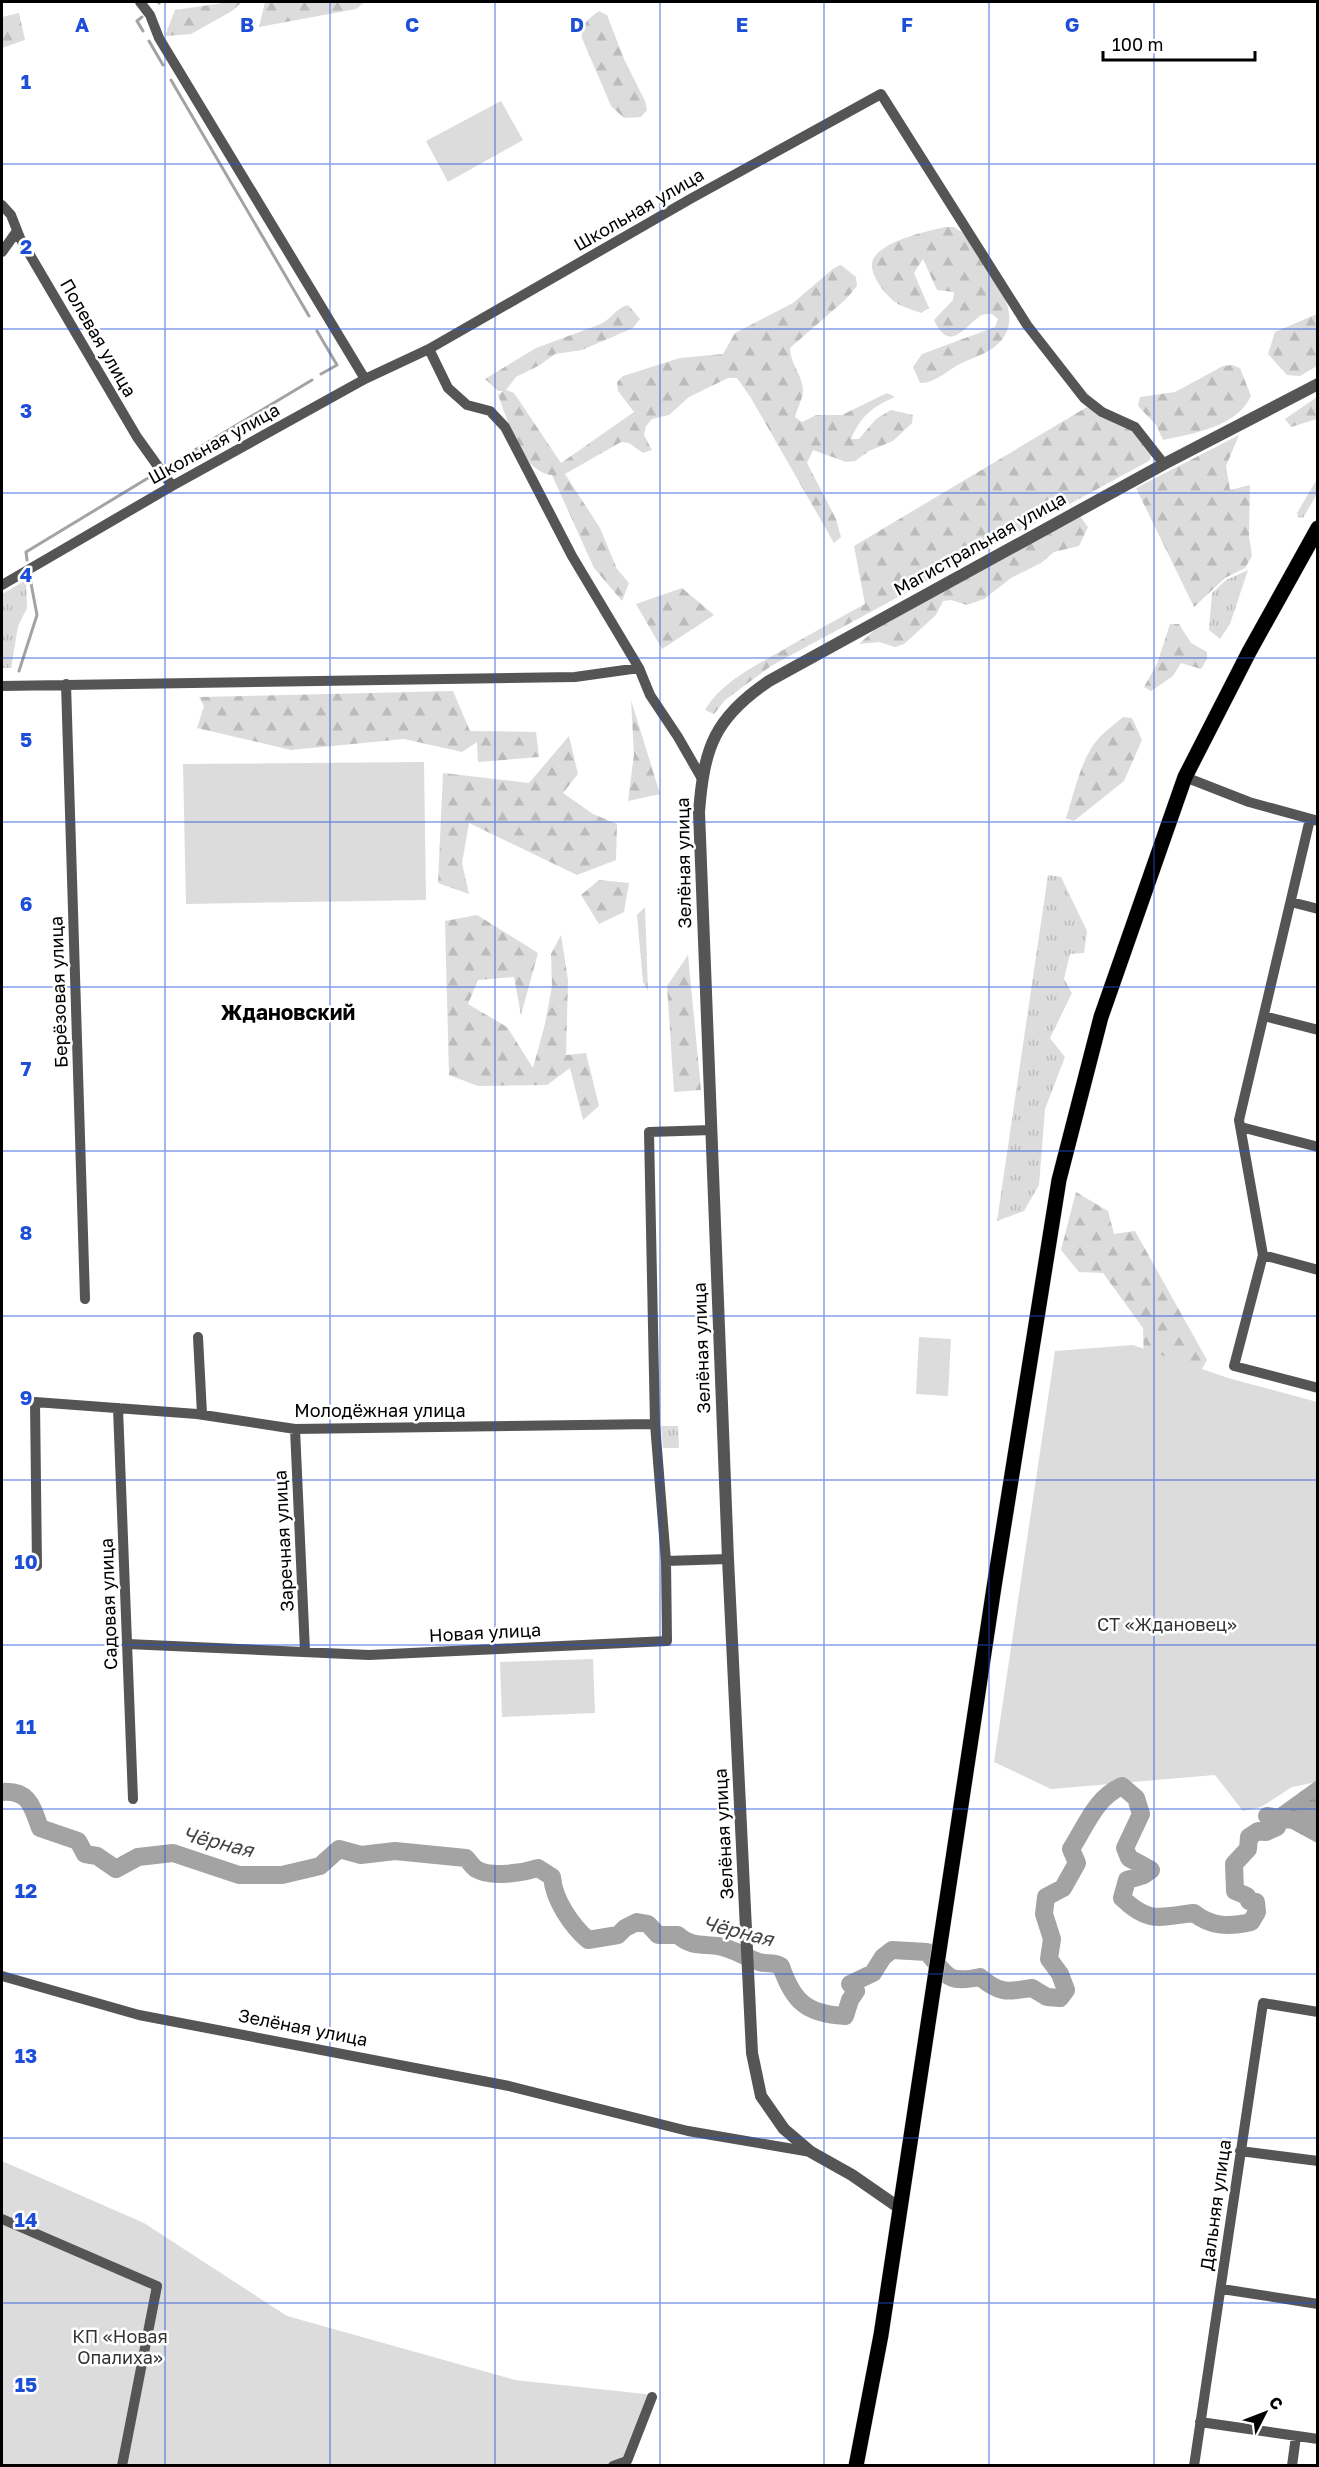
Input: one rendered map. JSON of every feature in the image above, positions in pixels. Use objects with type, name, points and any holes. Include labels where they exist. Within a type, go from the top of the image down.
[{"type":"main road","points":[[856,2466],[881,2335],[901,2209],[940,1939],[1059,1180],[1101,1017],[1185,777],[1249,652],[1317,528]]},
{"type":"street","points":[[140,2],[150,15],[159,38],[365,379]]},
{"type":"street","name":"Школьная улица","points":[[2,585],[171,486],[365,379],[429,349],[692,198],[881,94],[1027,325],[1084,398],[1102,412],[1135,427],[1164,464]]},
{"type":"street","name":"Полевая улица","points":[[2,205],[10,215],[17,231],[137,437],[171,486]]},
{"type":"street","points":[[2,252],[17,231]]},
{"type":"street","points":[[429,349],[448,388],[467,405],[490,411],[506,427],[572,556],[639,668],[650,695],[701,777]]},
{"type":"street","name":"Магистральная улица","points":[[701,777],[712,739],[724,719],[750,693],[795,666],[1164,464],[1317,384]]},
{"type":"street","points":[[2,686],[574,677],[639,668]]},
{"type":"street","name":"Берёзовая улица","points":[[66,684],[85,1299]]},
{"type":"street","name":"Зелёная улица","points":[[701,777],[699,812],[728,1559],[752,2054],[761,2096],[784,2129],[811,2152],[852,2175],[901,2209]]},
{"type":"street","points":[[1185,777],[1249,802],[1314,820],[1291,902],[1239,1120],[1263,1255],[1233,1366],[1317,1388]]},
{"type":"street","points":[[1291,902],[1317,909]]},
{"type":"street","points":[[1264,1016],[1317,1030]]},
{"type":"street","points":[[1241,1127],[1317,1147]]},
{"type":"street","points":[[712,1130],[649,1132],[655,1424],[666,1561],[728,1559]]},
{"type":"street","points":[[1263,1255],[1317,1270]]},
{"type":"street","points":[[198,1336],[202,1414]]},
{"type":"street","name":"Молодёжная улица","points":[[37,1566],[35,1402],[202,1414],[295,1429],[655,1424]]},
{"type":"street","name":"Садовая улица","points":[[118,1408],[133,1799]]},
{"type":"street","name":"Заречная улица","points":[[295,1429],[305,1651]]},
{"type":"street","name":"Новая улица","points":[[127,1644],[369,1655],[667,1641],[666,1561]]},
{"type":"street","name":"Зелёная улица","points":[[2,1976],[139,2015],[508,2086],[688,2131],[811,2152]]},
{"type":"street","name":"Дальняя улица","points":[[1194,2466],[1263,2003],[1317,2012]]},
{"type":"street","points":[[1240,2151],[1317,2161]]},
{"type":"street","points":[[2,2219],[157,2286],[122,2466]]},
{"type":"street","points":[[1222,2289],[1317,2304]]},
{"type":"street","points":[[613,2466],[627,2461],[652,2397]]},
{"type":"street","points":[[1200,2422],[1317,2439]]},
{"type":"street","points":[[1292,2466],[1296,2436]]},
{"type":"green space","points":[[242,2],[232,11],[191,34],[165,36],[175,10]]},
{"type":"green space","points":[[265,2],[365,2],[356,9],[259,27]]},
{"type":"green space","points":[[599,11],[607,15],[624,59],[645,101],[647,110],[641,117],[624,118],[611,106],[582,38],[584,25]]},
{"type":"green space","points":[[19,13],[25,40],[2,48],[2,17]]},
{"type":"green space","points":[[501,101],[523,140],[448,182],[426,141]]},
{"type":"green space","points":[[945,227],[954,227],[963,233],[993,276],[1008,308],[1009,323],[1003,337],[990,350],[931,381],[920,383],[913,367],[922,354],[995,327],[998,319],[992,314],[983,315],[958,334],[946,336],[934,320],[953,300],[954,292],[937,290],[923,259],[914,273],[929,308],[921,313],[895,302],[876,280],[872,267],[873,260],[882,249],[908,237]]},
{"type":"green space","points":[[841,265],[856,277],[857,286],[846,299],[790,348],[792,360],[803,386],[795,417],[802,422],[816,415],[842,415],[887,393],[895,397],[863,418],[851,439],[859,439],[876,419],[891,410],[913,415],[912,423],[893,441],[869,451],[855,461],[846,462],[813,450],[807,463],[836,519],[841,537],[834,543],[751,398],[737,378],[728,378],[689,397],[669,415],[652,419],[646,426],[644,435],[652,450],[643,453],[629,443],[621,442],[565,474],[600,528],[617,569],[629,583],[622,601],[594,568],[552,475],[541,472],[532,465],[517,443],[498,395],[503,391],[498,391],[485,379],[536,348],[601,324],[620,308],[628,305],[640,319],[633,328],[582,350],[555,354],[540,365],[516,377],[506,390],[514,393],[561,463],[634,412],[618,391],[617,382],[623,376],[680,358],[723,354],[735,333],[793,303],[834,268]]},
{"type":"green space","points":[[1317,314],[1317,366],[1300,376],[1287,375],[1268,354],[1275,332]]},
{"type":"green space","points":[[1232,365],[1240,368],[1251,396],[1236,415],[1225,422],[1188,435],[1163,440],[1156,425],[1138,406],[1140,397],[1175,392],[1223,366]]},
{"type":"green space","points":[[1317,397],[1317,419],[1291,427],[1285,419]]},
{"type":"green space","points":[[1087,407],[1132,428],[1152,454],[1149,461],[771,666],[725,700],[714,714],[705,710],[721,690],[754,666],[865,604],[854,546]]},
{"type":"green space","points":[[1239,435],[1226,466],[1230,490],[1250,485],[1249,536],[1252,556],[1245,568],[1225,578],[1194,607],[1136,488]]},
{"type":"green space","points":[[1317,479],[1317,494],[1303,518],[1298,517],[1297,513]]},
{"type":"green space","points":[[1080,516],[1088,527],[1079,546],[1054,552],[1041,563],[1011,578],[984,599],[967,605],[951,600],[943,601],[936,615],[904,644],[895,647],[879,642],[859,644],[882,623]]},
{"type":"green space","points":[[1248,570],[1230,624],[1220,639],[1209,630],[1212,593],[1226,580]]},
{"type":"green space","points":[[26,580],[27,608],[18,626],[11,668],[2,668],[2,594]]},
{"type":"green space","points":[[682,588],[714,615],[662,649],[636,604]]},
{"type":"green space","points":[[1170,624],[1179,624],[1191,643],[1207,652],[1207,659],[1201,669],[1181,663],[1173,676],[1151,691],[1144,687],[1157,664]]},
{"type":"green space","points":[[453,691],[470,731],[536,732],[539,757],[478,762],[477,742],[462,752],[404,739],[291,750],[197,728],[204,706],[199,697]]},
{"type":"green space","points":[[631,700],[660,794],[628,801],[634,754]]},
{"type":"green space","points":[[1123,717],[1132,718],[1142,740],[1124,781],[1074,821],[1066,818],[1079,777],[1092,747]]},
{"type":"green space","points":[[569,736],[578,774],[563,793],[593,814],[617,824],[616,860],[577,875],[469,823],[462,863],[469,894],[438,883],[443,773],[529,783]]},
{"type":"green space","points":[[424,762],[426,900],[186,904],[183,764]]},
{"type":"green space","points":[[1048,875],[1061,877],[1087,931],[1084,953],[1070,954],[1064,979],[1072,993],[1050,1038],[1065,1057],[1045,1109],[1039,1185],[1024,1211],[997,1221]]},
{"type":"green space","points":[[599,880],[629,883],[624,912],[599,924],[581,895]]},
{"type":"green space","points":[[645,907],[648,991],[643,982],[637,915]]},
{"type":"green space","points":[[477,915],[538,953],[521,1015],[514,977],[478,980],[468,1004],[507,1027],[533,1068],[552,986],[551,954],[561,935],[568,980],[566,1055],[586,1053],[599,1106],[583,1120],[570,1068],[547,1085],[478,1086],[449,1075],[445,921]]},
{"type":"green space","points":[[688,955],[701,1090],[674,1092],[667,986]]},
{"type":"green space","points":[[1076,1192],[1108,1211],[1114,1234],[1135,1231],[1207,1360],[1200,1372],[1144,1360],[1143,1328],[1103,1273],[1079,1272],[1061,1250]]},
{"type":"green space","points":[[919,1337],[951,1339],[948,1396],[916,1394]]},
{"type":"green space","name":"СТ «Ждановец»","points":[[1133,1345],[1228,1378],[1317,1402],[1317,1782],[1292,1787],[1261,1807],[1243,1811],[1215,1775],[1051,1789],[994,1762],[1055,1351]]},
{"type":"green space","points":[[661,1426],[678,1426],[679,1448],[663,1448]]},
{"type":"green space","points":[[593,1659],[595,1713],[502,1717],[500,1662]]},
{"type":"green space","name":"КП «Новая Опалиха»","points":[[2,2161],[144,2223],[287,2316],[515,2380],[654,2395],[623,2466],[2,2465]]},
{"type":"water","points":[[1317,1780],[1317,1843],[1267,1816]]},
{"type":"waterway","points":[[142,17],[137,21],[143,31]]},
{"type":"waterway","points":[[149,41],[163,65]]},
{"type":"waterway","points":[[171,80],[309,316]]},
{"type":"waterway","points":[[317,331],[337,365],[321,374]]},
{"type":"waterway","points":[[168,466],[312,380]]},
{"type":"waterway","points":[[27,560],[26,552],[153,475]]},
{"type":"waterway","points":[[19,671],[37,615],[30,578]]},
{"type":"waterway","name":"Чёрная","points":[[2,1792],[11,1792],[24,1797],[32,1806],[40,1828],[78,1841],[85,1854],[97,1856],[116,1869],[138,1857],[173,1853],[239,1875],[282,1875],[320,1866],[339,1849],[361,1855],[395,1851],[466,1858],[476,1869],[498,1874],[538,1868],[552,1877],[553,1886],[564,1912],[588,1940],[618,1935],[625,1928],[637,1922],[648,1924],[658,1935],[678,1935],[692,1943],[723,1947],[759,1962],[781,1966],[791,1989],[803,2004],[821,2012],[845,2016],[850,2000],[856,1991],[850,1984],[873,1973],[883,1957],[892,1950],[927,1952],[944,1972],[954,1978],[980,1977],[999,1989],[1010,1991],[1032,1988],[1047,1997],[1060,1998],[1066,1990],[1060,1974],[1049,1959],[1052,1939],[1044,1914],[1046,1897],[1063,1888],[1077,1863],[1071,1849],[1092,1813],[1105,1798],[1122,1786],[1136,1798],[1141,1814],[1125,1848],[1129,1858],[1151,1870],[1144,1875],[1127,1880],[1122,1898],[1140,1912],[1155,1917],[1194,1913],[1200,1918],[1221,1925],[1251,1922],[1257,1912],[1256,1902],[1249,1901],[1247,1896],[1235,1891],[1234,1864],[1248,1849],[1249,1837],[1258,1831],[1266,1832],[1277,1827],[1267,1816],[1318,1824]]},
{"type":"district","name":"Ждановский","points":[[288,1013]]}]
